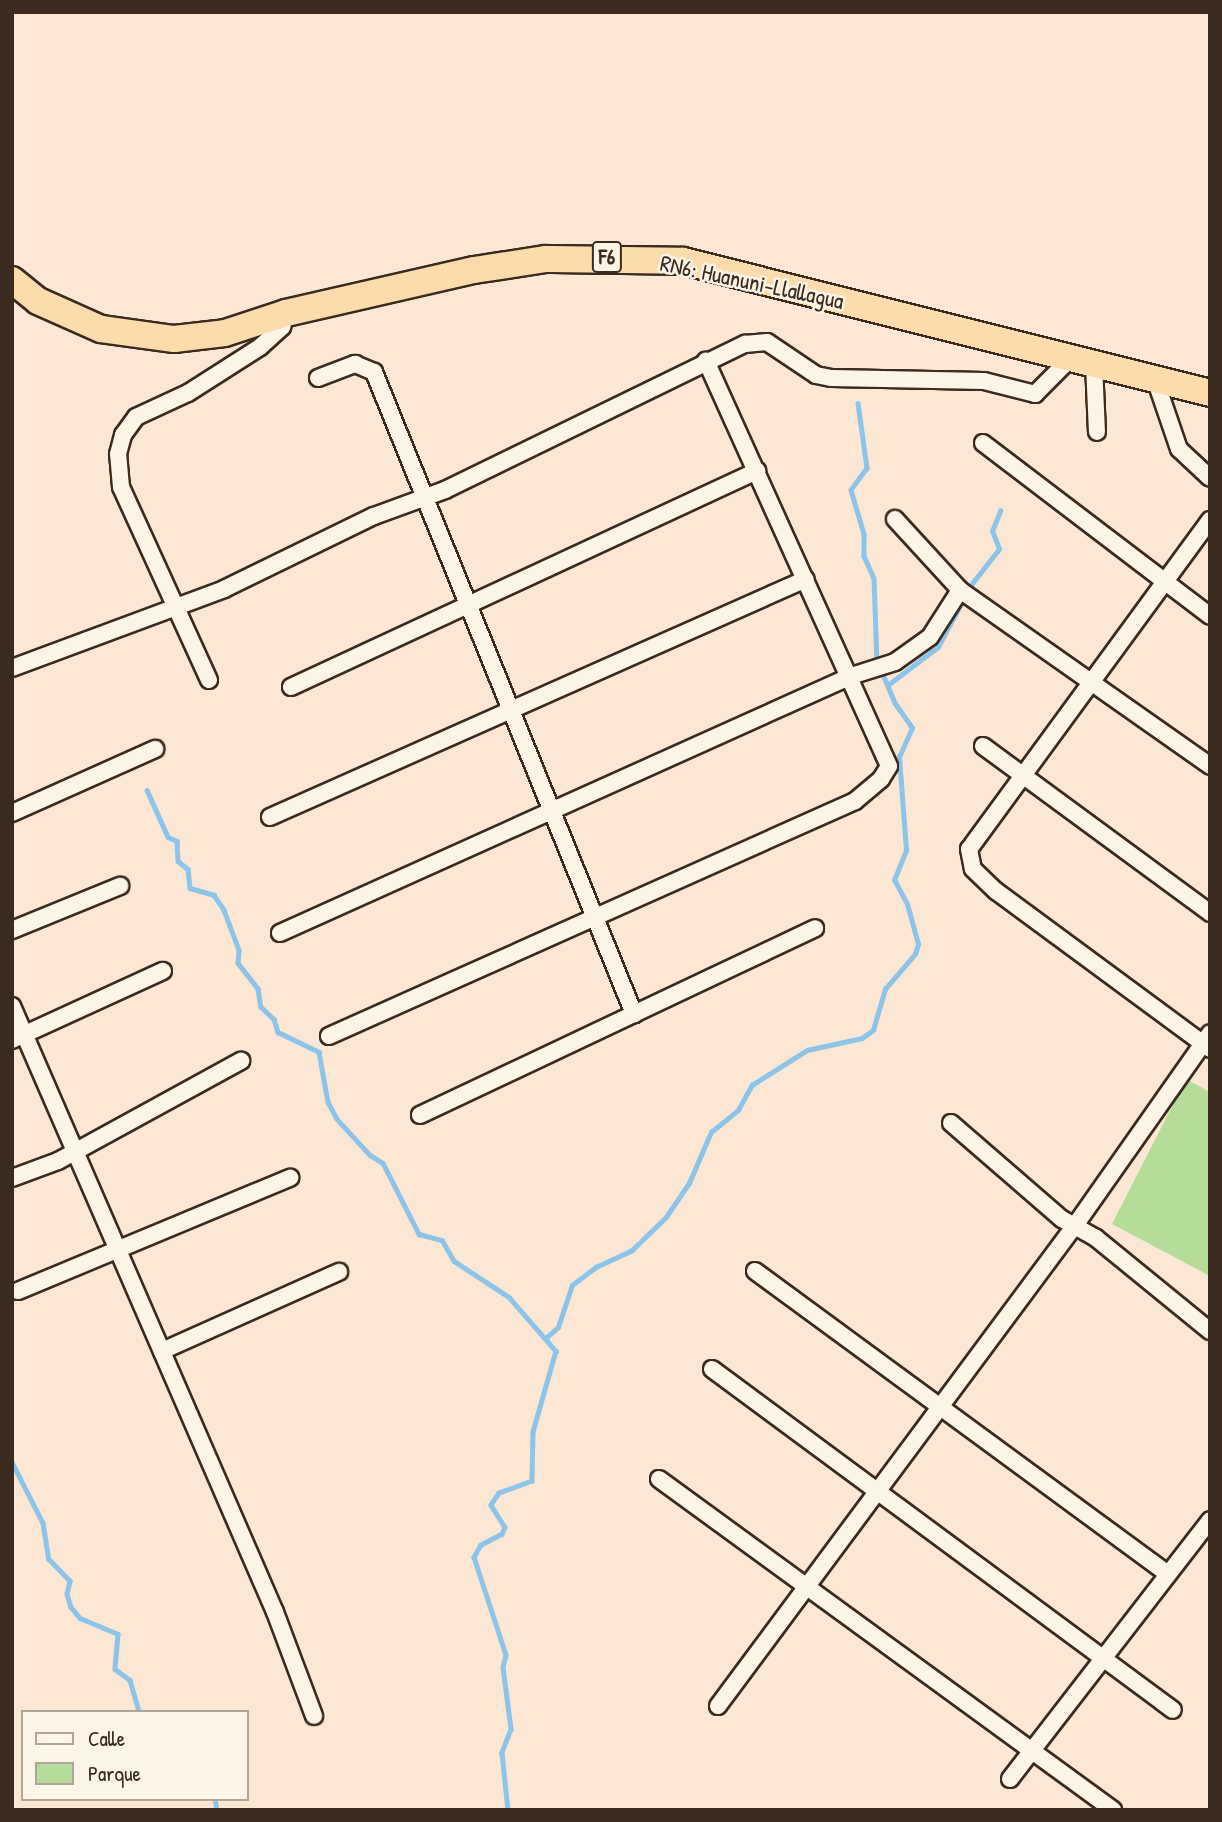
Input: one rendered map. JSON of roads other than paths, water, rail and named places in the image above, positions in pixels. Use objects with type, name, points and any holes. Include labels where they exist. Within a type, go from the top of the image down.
[{"type":"highway","name":"RN6: Huanuni-Llallagua","points":[[12,280],[38,301],[101,328],[174,339],[225,333],[286,313],[474,270],[546,259],[618,257],[683,261],[1210,393]]},
{"type":"street","points":[[209,680],[121,487],[118,454],[123,435],[136,417],[188,393],[260,347],[282,327],[286,313]]},
{"type":"street","points":[[12,668],[176,607],[425,498],[706,360],[745,344],[767,342],[816,375],[984,381],[1035,394],[1082,361],[1097,432]]},
{"type":"street","points":[[328,1036],[855,801],[881,779],[889,765],[706,360]]},
{"type":"street","points":[[318,378],[355,363],[374,372],[634,1014]]},
{"type":"street","points":[[1155,379],[1178,449],[1210,478]]},
{"type":"street","points":[[983,443],[1210,616]]},
{"type":"street","points":[[291,687],[469,607],[757,471]]},
{"type":"street","points":[[895,519],[960,590],[1210,766]]},
{"type":"street","points":[[718,1706],[1207,1042],[996,891],[973,869],[969,849],[1210,520]]},
{"type":"street","points":[[271,817],[806,579]]},
{"type":"street","points":[[280,933],[851,676],[895,662],[930,637],[960,590]]},
{"type":"street","points":[[983,746],[1210,913]]},
{"type":"street","points":[[12,813],[155,749]]},
{"type":"street","points":[[12,930],[120,886]]},
{"type":"street","points":[[420,1115],[815,928]]},
{"type":"street","points":[[18,1037],[163,971]]},
{"type":"street","points":[[12,1006],[18,1037],[76,1152],[275,1612],[314,1716]]},
{"type":"street","points":[[12,1178],[76,1152],[241,1062]]},
{"type":"street","points":[[951,1123],[1074,1226],[1210,1331]]},
{"type":"street","points":[[18,1291],[290,1178]]},
{"type":"street","points":[[755,1271],[1168,1574]]},
{"type":"street","points":[[162,1351],[339,1272]]},
{"type":"street","points":[[712,1369],[1173,1710]]},
{"type":"street","points":[[659,1479],[1113,1810]]},
{"type":"street","points":[[1010,1779],[1210,1520]]},
{"type":"waterway","points":[[858,403],[867,468],[851,490],[864,534],[864,556],[874,578],[877,664]]},
{"type":"waterway","points":[[967,590],[999,549],[992,531],[1000,511]]},
{"type":"waterway","points":[[889,684],[938,647],[964,598]]},
{"type":"waterway","points":[[547,1337],[558,1327],[572,1285],[596,1267],[632,1250],[666,1217],[689,1183],[711,1132],[738,1110],[752,1085],[807,1050],[862,1038],[873,1030],[885,989],[915,954],[918,944],[907,904],[894,880],[906,850],[899,757],[912,728],[895,704],[881,671]]},
{"type":"waterway","points":[[147,790],[168,837],[177,841],[178,861],[188,869],[190,888],[214,895],[224,910],[239,950],[238,963],[258,989],[261,1007],[274,1019],[278,1032],[319,1052],[328,1102],[337,1119],[370,1155],[383,1163],[419,1234],[442,1240],[454,1261],[509,1297],[556,1351],[533,1432],[532,1481],[499,1493],[491,1505],[505,1527],[502,1534],[481,1545],[474,1557],[506,1655],[503,1667],[511,1729],[502,1753],[508,1810]]},
{"type":"waterway","points":[[12,1462],[43,1523],[49,1559],[70,1581],[67,1594],[71,1607],[80,1618],[118,1634],[115,1669],[130,1680],[138,1710]]},
{"type":"waterway","points":[[215,1801],[217,1810]]}]
